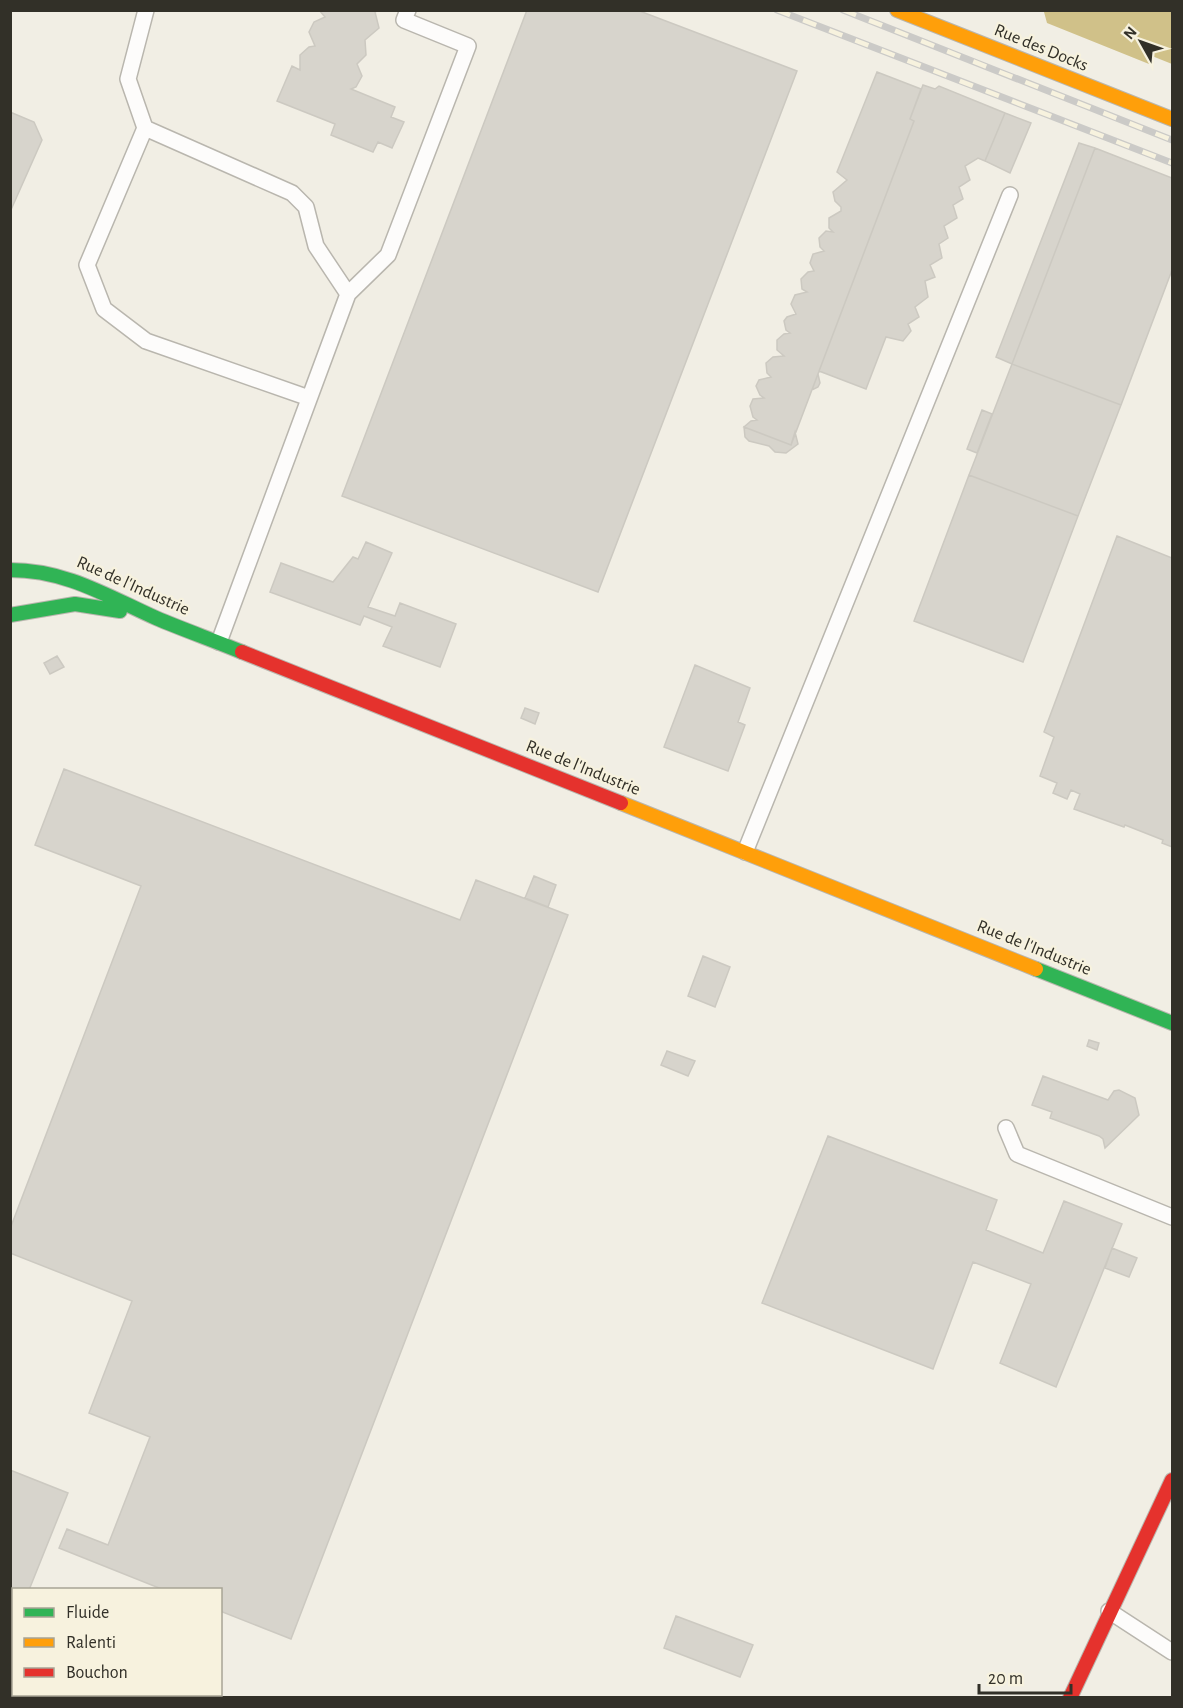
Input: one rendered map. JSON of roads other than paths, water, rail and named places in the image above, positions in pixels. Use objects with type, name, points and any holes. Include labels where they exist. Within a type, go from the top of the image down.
[{"type":"main road","name":"Rue des Docks","points":[[897,10],[1173,119]]},
{"type":"main road","name":"Rue de l'Industrie","points":[[10,570],[33,568],[68,575],[155,617],[1173,1023]]},
{"type":"main road","points":[[10,615],[75,604],[155,617]]},
{"type":"main road","name":"Rue de l'Industrie","points":[[1141,1011],[1173,1013]]},
{"type":"main road","points":[[1070,1698],[1109,1611],[1173,1480]]},
{"type":"lane","points":[[146,10],[128,79],[145,128],[87,265],[104,309],[146,341],[309,398]]},
{"type":"lane","points":[[219,642],[348,294],[388,255],[468,46],[404,20],[408,10]]},
{"type":"lane","points":[[145,128],[292,193],[306,207],[316,246],[348,294]]},
{"type":"lane","points":[[745,852],[1010,195]]},
{"type":"lane","points":[[1006,1128],[1017,1154],[1173,1217]]},
{"type":"lane","points":[[1109,1611],[1173,1652]]},
{"type":"railway","points":[[777,10],[1172,163]]},
{"type":"railway","points":[[843,10],[1172,140]]}]
